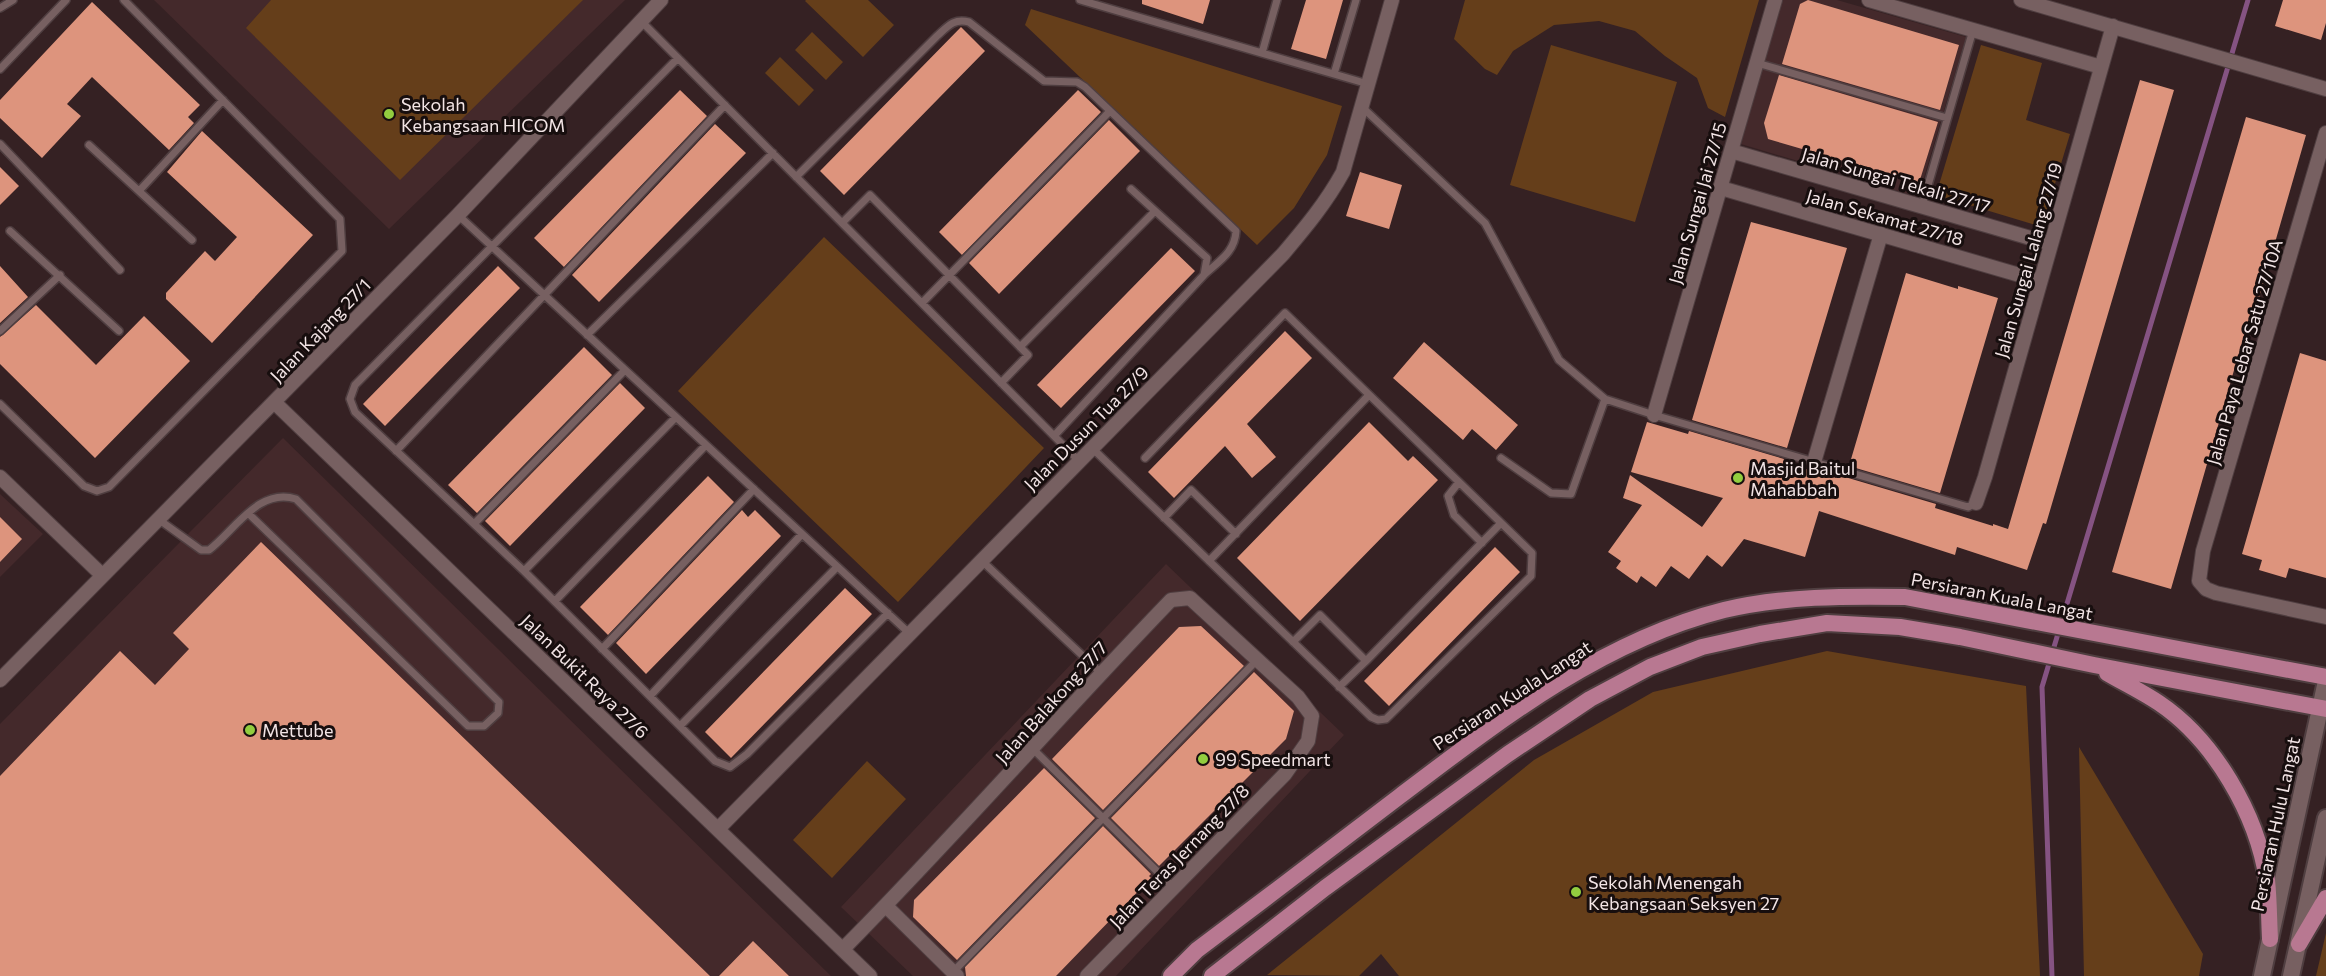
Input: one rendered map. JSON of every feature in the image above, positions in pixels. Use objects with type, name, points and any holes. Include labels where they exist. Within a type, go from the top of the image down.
[{"type":"main road","name":"Persiaran Kuala Langat","points":[[1171,976],[1197,950],[1485,732],[1598,660],[1662,631],[1725,610],[1841,596],[1905,597],[2326,679]]},
{"type":"main road","points":[[1197,950],[1214,974],[1325,888],[1508,754],[1590,699],[1650,667],[1702,647],[1760,634],[1827,623],[1900,627],[2323,709]]},
{"type":"main road","points":[[2094,665],[2160,703],[2192,730],[2216,758],[2257,840],[2266,880],[2270,939]]},
{"type":"main road","name":"Persiaran Hulu Langat","points":[[2262,976],[2323,709],[2326,679]]},
{"type":"main road","points":[[2291,976],[2326,818]]},
{"type":"main road","points":[[2299,944],[2326,898]]},
{"type":"street","name":"Jalan Kajang 27/1","points":[[0,680],[458,215],[661,0]]},
{"type":"street","name":"Jalan Dusun Tua 27/9","points":[[717,829],[1283,254],[1308,224],[1330,196],[1343,172],[1392,0]]},
{"type":"street","name":"Jalan Sungai Jai 27/15","points":[[1654,415],[1775,0]]},
{"type":"street","points":[[1869,0],[2101,67]]},
{"type":"street","points":[[2021,0],[2326,89]]},
{"type":"street","name":"Jalan Sungai Lalang 27/19","points":[[1976,503],[2113,26]]},
{"type":"street","name":"Jalan Paya Lebar Satu 27/10A","points":[[2326,133],[2203,551],[2199,581],[2206,590],[2216,593],[2326,617]]},
{"type":"street","name":"Jalan Sungai Tekali 27/17","points":[[1731,151],[2051,244]]},
{"type":"street","name":"Jalan Sekamat 27/18","points":[[1721,188],[2040,281]]},
{"type":"street","points":[[1815,462],[1881,234]]},
{"type":"street","name":"Jalan Bukit Raya 27/6","points":[[274,402],[870,976]]},
{"type":"street","points":[[0,477],[102,575]]},
{"type":"street","name":"Jalan Balakong 27/7","points":[[843,949],[1172,600],[1190,598],[1298,697]]},
{"type":"street","name":"Jalan Teras Jernang 27/8","points":[[1088,976],[1297,759],[1308,741],[1312,716],[1298,697]]},
{"type":"street","points":[[886,906],[955,974]]},
{"type":"lane","points":[[0,8],[13,0]]},
{"type":"lane","points":[[0,69],[66,0]]},
{"type":"lane","points":[[0,404],[84,486],[97,491],[109,487],[342,251],[340,219],[124,0]]},
{"type":"lane","points":[[1080,0],[1368,84]]},
{"type":"lane","points":[[1262,53],[1277,0]]},
{"type":"lane","points":[[1334,74],[1356,0]]},
{"type":"lane","points":[[796,177],[937,36],[955,20],[969,21],[1044,81],[1077,82],[1085,87],[1236,231],[1236,241],[1232,249],[1204,275],[1054,436]]},
{"type":"lane","points":[[641,21],[1079,461]]},
{"type":"lane","points":[[1922,206],[1973,30]]},
{"type":"lane","points":[[678,58],[493,248],[355,385],[350,399],[355,411],[555,601],[715,761],[730,767],[747,754],[888,614]]},
{"type":"lane","points":[[1757,63],[1947,118]]},
{"type":"lane","points":[[139,192],[223,100]]},
{"type":"lane","points":[[396,450],[725,105]]},
{"type":"lane","points":[[1362,107],[1485,223],[1559,360],[1605,399],[1968,507],[1976,503]]},
{"type":"lane","points":[[922,303],[1110,111]]},
{"type":"lane","points":[[0,144],[120,270]]},
{"type":"lane","points":[[88,145],[192,240]]},
{"type":"lane","points":[[587,335],[773,153]]},
{"type":"lane","points":[[1131,189],[1207,258],[1204,275]]},
{"type":"lane","points":[[842,223],[870,195],[1028,355],[1001,383]]},
{"type":"lane","points":[[1020,347],[1155,211]]},
{"type":"lane","points":[[458,215],[909,633]]},
{"type":"lane","points":[[10,231],[119,331]]},
{"type":"lane","points":[[0,331],[60,275]]},
{"type":"lane","points":[[1092,448],[1371,717],[1378,720],[1386,719],[1531,576],[1532,554],[1285,313],[1145,458]]},
{"type":"lane","points":[[474,524],[625,370]]},
{"type":"lane","points":[[1209,561],[1369,395]]},
{"type":"lane","points":[[1501,458],[1551,493],[1570,494],[1605,399]]},
{"type":"lane","points":[[524,571],[676,417]]},
{"type":"lane","points":[[555,601],[706,445]]},
{"type":"lane","points":[[1459,482],[1448,496],[1454,515],[1482,543]]},
{"type":"lane","points":[[602,649],[754,489]]},
{"type":"lane","points":[[1164,518],[1191,490],[1236,534]]},
{"type":"lane","points":[[158,519],[201,550],[208,550],[260,503],[273,497],[286,495],[296,499],[499,702],[498,713],[484,726],[468,726],[249,514]]},
{"type":"lane","points":[[1340,687],[1501,523]]},
{"type":"lane","points":[[650,696],[802,534]]},
{"type":"lane","points":[[981,560],[1101,673]]},
{"type":"lane","points":[[680,726],[837,567]]},
{"type":"lane","points":[[1293,642],[1320,615],[1366,661]]},
{"type":"lane","points":[[955,974],[1257,660]]},
{"type":"lane","points":[[1034,749],[1173,887]]},
{"type":"shaded area","name":"Sekolah Kebangsaan HICOM","points":[[154,0],[625,0],[389,229]]},
{"type":"shaded area","points":[[271,0],[583,0],[400,180],[246,28]]},
{"type":"shaded area","points":[[806,0],[868,0],[894,25],[863,57]]},
{"type":"shaded area","points":[[1465,0],[1759,0],[1725,117],[1708,108],[1697,78],[1635,31],[1599,21],[1554,25],[1513,51],[1497,75],[1485,69],[1454,39]]},
{"type":"shaded area","points":[[1782,0],[1837,0],[1966,37],[1918,197],[1741,144]]},
{"type":"shaded area","points":[[1031,9],[1342,106],[1327,155],[1294,208],[1257,245],[1025,25]]},
{"type":"shaded area","points":[[812,32],[843,62],[826,80],[795,50]]},
{"type":"shaded area","points":[[1551,45],[1677,82],[1635,222],[1510,185]]},
{"type":"shaded area","points":[[1981,45],[2042,63],[2026,120],[2070,134],[2042,227],[1936,195]]},
{"type":"shaded area","points":[[780,57],[814,90],[799,106],[765,73]]},
{"type":"shaded area","points":[[824,237],[1044,448],[898,602],[678,391]]},
{"type":"shaded area","name":"Mettube","points":[[283,438],[831,976],[0,976],[0,724]]},
{"type":"shaded area","points":[[0,494],[43,534],[0,577]]},
{"type":"shaded area","points":[[1166,564],[1344,735],[1116,976],[913,976],[841,907]]},
{"type":"shaded area","points":[[1827,651],[2026,686],[2040,976],[1399,976],[1381,954],[1359,976],[1267,975],[1534,760],[1653,692]]},
{"type":"shaded area","points":[[2079,747],[2203,954],[2199,976],[2084,976]]},
{"type":"shaded area","points":[[867,761],[906,799],[832,878],[793,840]]},
{"type":"shaded area","points":[[2326,933],[2326,976],[2316,976]]},
{"type":"building","points":[[1142,0],[1210,0],[1203,24],[1142,4]]},
{"type":"building","points":[[1306,0],[1343,0],[1326,59],[1291,49]]},
{"type":"building","points":[[1808,0],[1959,45],[1940,110],[1782,64],[1800,4]]},
{"type":"building","points":[[2283,0],[2326,0],[2326,23],[2321,40],[2275,26]]},
{"type":"building","points":[[92,2],[200,105],[188,117],[194,123],[169,150],[92,77],[67,104],[81,116],[42,158],[0,118],[0,100]]},
{"type":"building","points":[[961,27],[985,51],[844,195],[820,171]]},
{"type":"building","points":[[1779,75],[1938,122],[1919,183],[1768,139],[1764,123]]},
{"type":"building","name":"Masjid Baitul Mahabbah","points":[[2140,80],[2174,90],[2046,524],[2043,523],[2027,570],[1957,547],[1955,555],[1819,511],[1805,557],[1744,539],[1722,567],[1707,555],[1689,579],[1671,566],[1656,587],[1641,576],[1637,583],[1616,568],[1621,561],[1608,552],[1642,505],[1623,498],[1630,475],[1702,527],[1723,498],[1631,472],[1647,422],[1688,434],[1689,431],[1784,459],[1783,462],[1836,478],[1837,476],[1845,477],[1936,504],[1935,508],[2008,529]]},
{"type":"building","points":[[680,90],[707,116],[564,267],[534,238]]},
{"type":"building","points":[[1078,90],[1101,112],[962,255],[939,232]]},
{"type":"building","points":[[2246,117],[2306,135],[2249,333],[2245,332],[2171,589],[2112,572]]},
{"type":"building","points":[[1109,120],[1140,151],[999,294],[969,263]]},
{"type":"building","points":[[715,124],[746,153],[599,302],[572,275]]},
{"type":"building","points":[[202,131],[313,235],[212,343],[166,299],[166,293],[205,251],[215,261],[237,237],[167,172]]},
{"type":"building","points":[[0,167],[19,186],[0,205]]},
{"type":"building","points":[[1360,172],[1402,185],[1389,229],[1346,216]]},
{"type":"building","points":[[1751,222],[1847,248],[1787,448],[1692,420]]},
{"type":"building","points":[[1171,248],[1195,271],[1061,408],[1037,385]]},
{"type":"building","points":[[0,266],[28,297],[0,323]]},
{"type":"building","points":[[498,266],[520,288],[385,426],[363,404]]},
{"type":"building","points":[[1906,273],[1958,289],[1958,286],[1998,298],[1940,493],[1849,466]]},
{"type":"building","points":[[36,305],[96,365],[144,316],[190,361],[95,458],[0,364],[0,337]]},
{"type":"building","points":[[1285,331],[1312,358],[1247,424],[1276,457],[1252,478],[1225,446],[1174,498],[1148,472]]},
{"type":"building","points":[[1424,342],[1518,425],[1496,450],[1472,429],[1463,440],[1393,378]]},
{"type":"building","points":[[584,347],[612,375],[477,513],[448,485]]},
{"type":"building","points":[[2300,353],[2326,361],[2326,578],[2289,568],[2286,578],[2259,570],[2262,560],[2242,554]]},
{"type":"building","points":[[620,383],[645,408],[510,546],[485,521]]},
{"type":"building","points":[[1369,422],[1408,461],[1413,456],[1438,480],[1300,621],[1237,558]]},
{"type":"building","points":[[708,476],[734,502],[608,635],[580,607]]},
{"type":"building","points":[[742,510],[748,517],[755,510],[781,536],[646,674],[616,643]]},
{"type":"building","points":[[0,517],[22,539],[0,562]]},
{"type":"building","name":"Mettube","points":[[261,542],[710,976],[0,976],[0,776],[120,651],[155,685],[189,649],[173,633]]},
{"type":"building","points":[[1495,547],[1520,572],[1389,706],[1364,681]]},
{"type":"building","points":[[845,588],[872,614],[731,758],[705,732]]},
{"type":"building","points":[[1201,626],[1244,666],[1103,810],[1052,759],[1179,627]]},
{"type":"building","points":[[1254,672],[1294,711],[1286,739],[1159,866],[1111,818]]},
{"type":"building","points":[[1044,768],[1095,818],[957,960],[913,917],[914,900]]},
{"type":"building","points":[[1103,826],[1151,874],[1149,876],[1151,878],[1056,976],[966,976],[965,967]]},
{"type":"building","points":[[753,941],[789,976],[719,976]]},
{"type":"waterway","points":[[2052,976],[2042,687],[2248,0]]},
{"type":"place","name":"Sekolah Kebangsaan HICOM","points":[[389,114]]},
{"type":"place","name":"Masjid Baitul Mahabbah","points":[[1738,478]]},
{"type":"place","name":"Mettube","points":[[250,730]]},
{"type":"place","name":"99 Speedmart","points":[[1203,759]]},
{"type":"place","name":"Sekolah Menengah Kebangsaan Seksyen 27","points":[[1576,892]]}]
